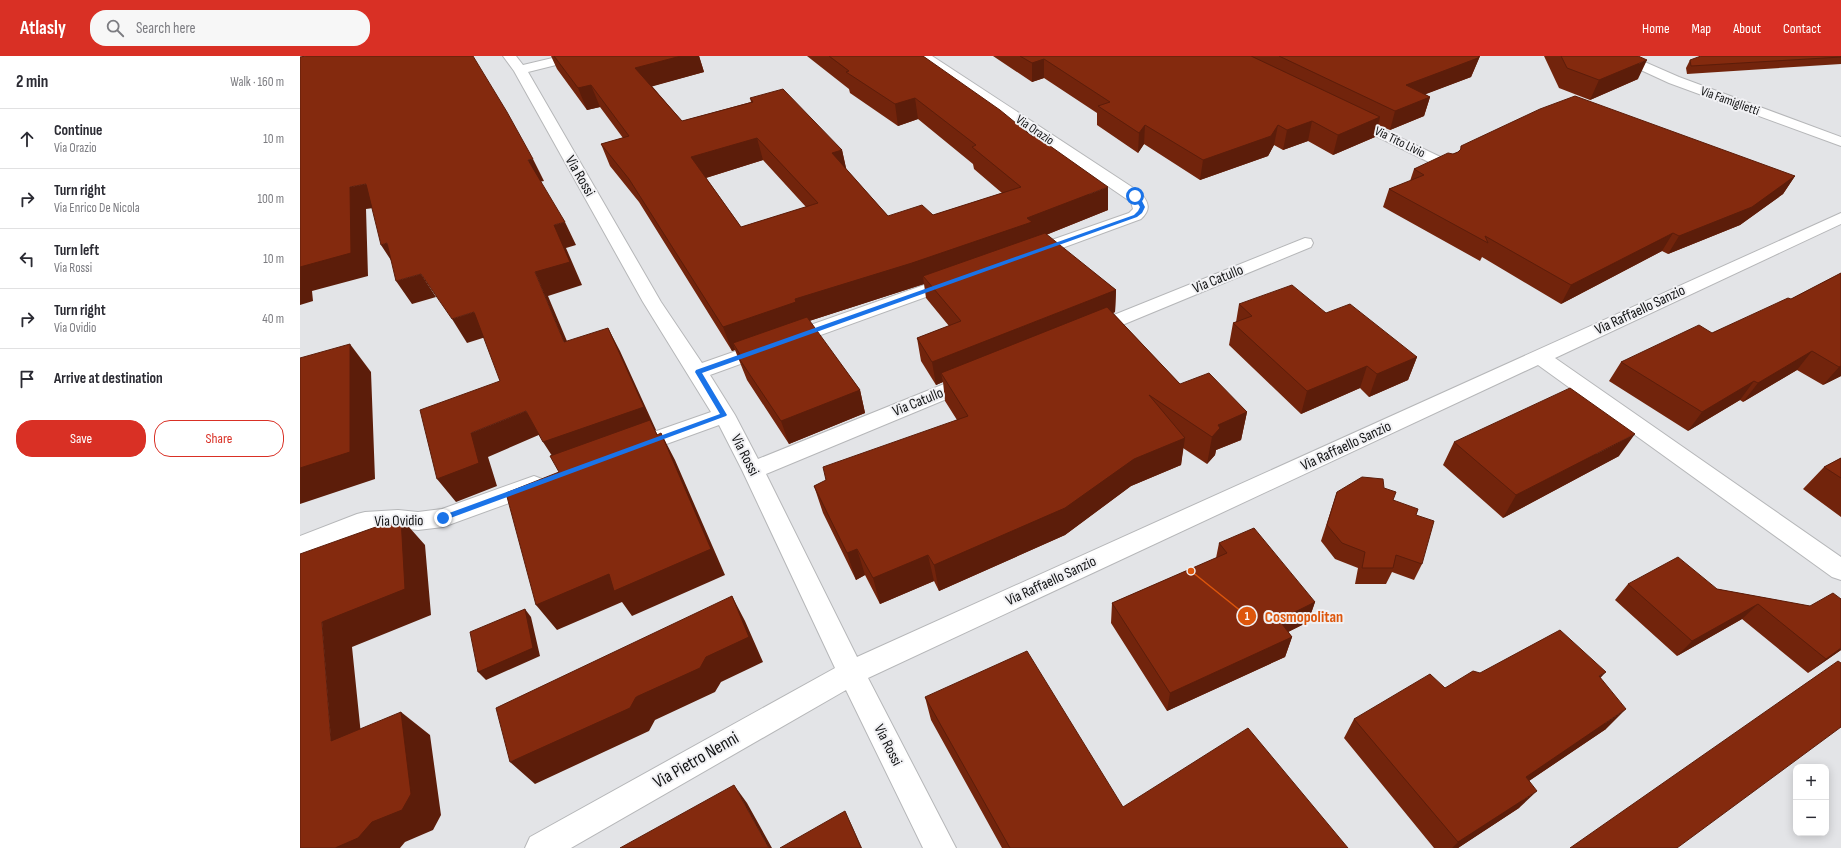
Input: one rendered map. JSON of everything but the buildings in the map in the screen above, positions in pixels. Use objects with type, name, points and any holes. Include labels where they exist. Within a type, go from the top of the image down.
[{"type":"street","points":[[514,63],[576,56]]},
{"type":"street","name":"Via Orazio","points":[[924,56],[1135,196],[1141,202],[1141,212],[1135,216],[1009,261]]},
{"type":"street","name":"Via Famiglietti","points":[[1621,56],[1674,80],[1841,142]]},
{"type":"street","name":"Via Rossi","points":[[514,63],[652,302],[724,415],[753,470],[851,672],[940,848]]},
{"type":"street","name":"Via Tito Livio","points":[[1338,112],[1446,165]]},
{"type":"street","name":"Via Raffaello Sanzio","points":[[851,672],[1841,218]]},
{"type":"street","name":"Via Catullo","points":[[1074,338],[1305,243]]},
{"type":"street","points":[[698,372],[972,274]]},
{"type":"street","points":[[1540,356],[1841,570]]},
{"type":"street","name":"Via Catullo","points":[[753,470],[987,374]]},
{"type":"street","points":[[613,456],[724,415]]},
{"type":"street","name":"Via Ovidio","points":[[300,546],[365,522],[398,519],[418,521],[443,518],[554,477]]},
{"type":"street","name":"Via Pietro Nenni","points":[[541,848],[851,672]]},
{"type":"place","name":"Cosmopolitan","points":[[1191,571]]},
{"type":"route","points":[[443,518],[724,415],[698,372],[1135,216],[1141,212],[1142,207],[1141,202],[1135,196]]}]
